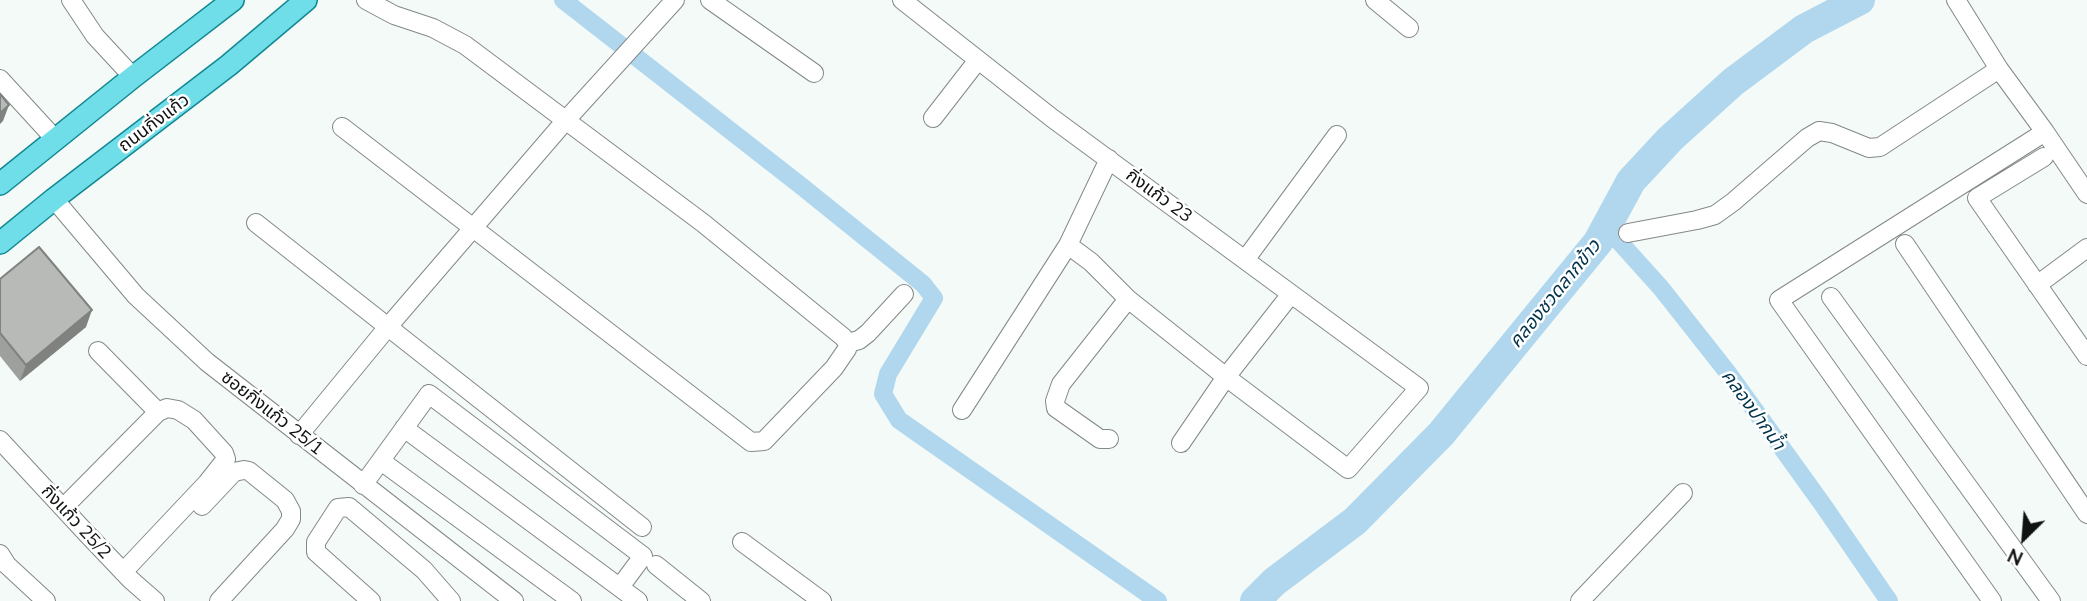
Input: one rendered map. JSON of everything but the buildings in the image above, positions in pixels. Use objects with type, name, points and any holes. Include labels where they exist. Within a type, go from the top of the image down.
[{"type":"main road","name":"ถนนกิ่งแก้ว","points":[[0,243],[229,65],[306,0]]},
{"type":"main road","points":[[0,184],[219,4]]},
{"type":"street","points":[[71,0],[94,36],[133,76]]},
{"type":"street","points":[[366,0],[394,15],[433,28],[465,45],[703,223],[848,343]]},
{"type":"street","points":[[299,435],[566,120],[675,0]]},
{"type":"street","points":[[710,0],[814,73]]},
{"type":"street","name":"กิ่งแก้ว 23","points":[[902,0],[1109,159],[1419,388],[1348,469],[1226,377]]},
{"type":"street","points":[[1375,0],[1409,28]]},
{"type":"street","points":[[1956,0],[1999,69],[2087,194]]},
{"type":"street","points":[[933,118],[978,60]]},
{"type":"street","points":[[1628,233],[1715,215],[1819,131],[1832,133],[1869,148],[1880,146],[1999,69]]},
{"type":"street","points":[[0,79],[55,139]]},
{"type":"street","points":[[342,127],[751,442],[764,441],[834,368],[848,343]]},
{"type":"street","points":[[1992,601],[1779,300],[2045,132]]},
{"type":"street","points":[[1245,260],[1337,135]]},
{"type":"street","points":[[2044,157],[1977,198],[2087,355]]},
{"type":"street","points":[[962,410],[1068,245],[1109,159]]},
{"type":"street","name":"ซอยกิ่งแก้ว 25/1","points":[[54,199],[136,296],[207,362],[514,601]]},
{"type":"street","points":[[256,223],[642,527]]},
{"type":"street","points":[[1905,244],[2087,513]]},
{"type":"street","points":[[1068,245],[1091,262],[1128,299],[1226,377]]},
{"type":"street","points":[[2037,285],[2087,248]]},
{"type":"street","points":[[1181,443],[1226,377],[1291,293]]},
{"type":"street","points":[[848,343],[859,340],[868,333],[904,294]]},
{"type":"street","points":[[1831,297],[2051,601]]},
{"type":"street","points":[[1109,439],[1100,439],[1089,432],[1056,408],[1055,401],[1061,384],[1128,299]]},
{"type":"street","points":[[98,351],[158,412]]},
{"type":"street","points":[[363,485],[429,394],[642,556],[620,587]]},
{"type":"street","points":[[63,508],[158,412],[167,408],[189,416],[224,453],[226,459],[127,576]]},
{"type":"street","points":[[404,428],[638,601]]},
{"type":"street","name":"กิ่งแก้ว 25/2","points":[[0,440],[127,576],[155,601]]},
{"type":"street","points":[[381,461],[572,601]]},
{"type":"street","points":[[127,576],[234,472],[249,471],[285,500],[291,511],[291,519],[219,601]]},
{"type":"street","points":[[1580,601],[1683,493]]},
{"type":"street","points":[[371,601],[316,552],[316,542],[338,508],[349,507],[424,570],[452,601]]},
{"type":"street","points":[[742,541],[822,601]]},
{"type":"street","points":[[424,570],[441,544]]},
{"type":"street","points":[[0,554],[7,565],[46,601]]},
{"type":"street","points":[[656,565],[701,601]]},
{"type":"waterway","points":[[563,0],[923,284],[934,298],[888,374],[883,394],[899,420],[1158,601]]},
{"type":"waterway","name":"คลองชวดลากข้าว","points":[[1255,601],[1274,582],[1355,521],[1441,434],[1598,242],[1631,181],[1670,139],[1733,82],[1804,29],[1860,0]]},
{"type":"waterway","name":"คลองปากน้ำ","points":[[1606,227],[1661,288],[1728,373],[1889,601]]}]
